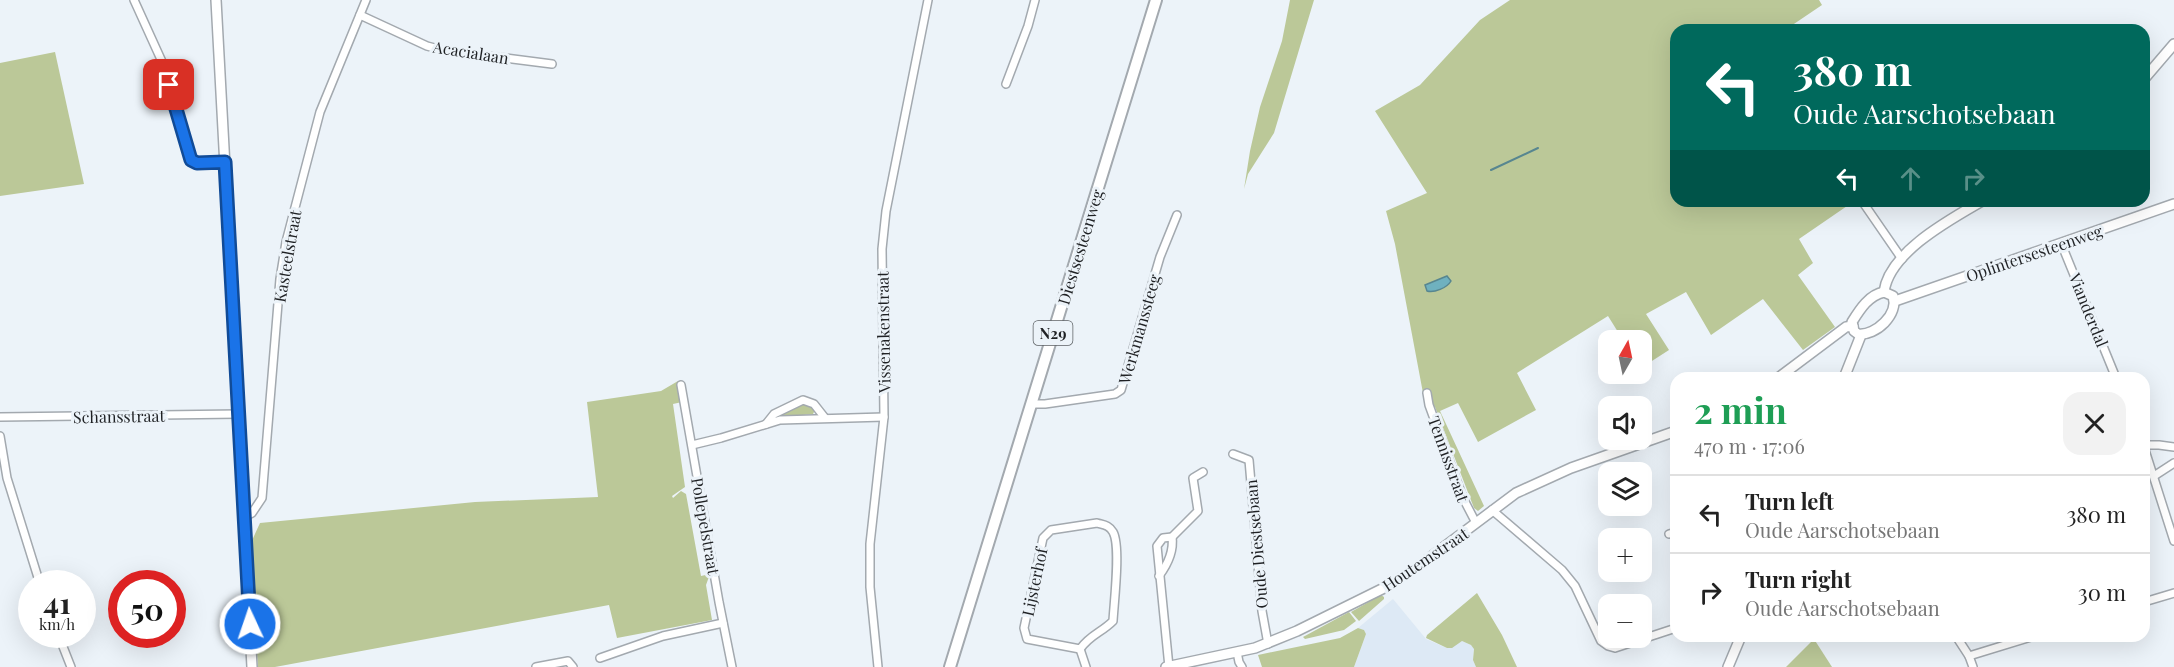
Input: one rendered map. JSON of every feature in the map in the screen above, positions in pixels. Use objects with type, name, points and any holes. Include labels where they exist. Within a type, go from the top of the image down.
[{"type":"main road","name":"Diestsesteenweg","points":[[950,667],[1156,0]]},
{"type":"street","points":[[134,0],[164,66],[191,160],[197,163],[225,162]]},
{"type":"street","points":[[216,0],[252,667]]},
{"type":"street","name":"Kasteelstraat","points":[[244,517],[252,513],[262,498],[280,279],[286,242],[320,112],[366,0]]},
{"type":"street","name":"Vissenakenstraat","points":[[878,667],[870,587],[870,555],[884,417],[882,249],[886,211],[928,0]]},
{"type":"street","points":[[1006,84],[1028,26],[1035,0]]},
{"type":"street","name":"Acacialaan","points":[[360,15],[427,46],[442,50],[552,64]]},
{"type":"street","points":[[2150,72],[2174,44]]},
{"type":"street","name":"Oplintersesteenweg","points":[[1895,302],[2174,204]]},
{"type":"street","points":[[1866,207],[1902,259]]},
{"type":"street","points":[[1884,292],[1886,280],[1902,259],[1934,231],[1972,207]]},
{"type":"street","name":"Werkmanssteeg","points":[[1031,404],[1115,394],[1121,390],[1160,257],[1177,215]]},
{"type":"street","name":"Vianderdal","points":[[2061,243],[2114,372]]},
{"type":"street","points":[[1890,293],[1895,302],[1893,311],[1884,322],[1868,334],[1861,335],[1854,330],[1852,322],[1869,299],[1876,294],[1890,293]]},
{"type":"street","points":[[1786,372],[1846,327],[1853,326]]},
{"type":"street","points":[[1846,372],[1861,335]]},
{"type":"street","name":"Pollepelstraat","points":[[681,385],[732,667]]},
{"type":"street","name":"Tennisstraat","points":[[1427,393],[1429,405],[1463,498],[1476,523]]},
{"type":"street","points":[[766,424],[774,414],[803,400],[814,404],[825,418]]},
{"type":"street","name":"Schansstraat","points":[[0,417],[239,414]]},
{"type":"street","points":[[692,445],[780,420],[884,417]]},
{"type":"street","name":"Houtemstraat","points":[[1167,667],[1268,644],[1384,588],[1434,557],[1516,493],[1548,477],[1670,434]]},
{"type":"street","points":[[0,436],[7,478],[36,570]]},
{"type":"street","points":[[2150,446],[2174,447]]},
{"type":"street","name":"Oude Diestsebaan","points":[[1233,454],[1249,460],[1262,611],[1268,644]]},
{"type":"street","points":[[2154,476],[2174,463]]},
{"type":"street","points":[[2150,468],[2174,541]]},
{"type":"street","points":[[1167,667],[1156,546],[1163,538],[1172,537],[1198,511],[1193,478],[1203,472]]},
{"type":"street","points":[[1492,510],[1562,570],[1575,586],[1601,641],[1608,646],[1615,648],[1670,630]]},
{"type":"street","name":"Lijsterhof","points":[[1097,523],[1108,526],[1114,533],[1117,547],[1113,621],[1107,627],[1088,637],[1080,649],[1027,639],[1024,628],[1043,538],[1051,530],[1097,523]]},
{"type":"street","points":[[1160,576],[1173,551],[1172,537]]},
{"type":"street","points":[[2150,600],[2174,593]]},
{"type":"street","points":[[600,658],[663,636],[723,623]]},
{"type":"street","points":[[1728,667],[1738,642]]},
{"type":"street","points":[[1960,642],[1973,667]]},
{"type":"street","points":[[1969,656],[2014,642]]},
{"type":"street","points":[[64,648],[71,667]]},
{"type":"street","points":[[1080,649],[1086,667]]},
{"type":"street","points":[[1237,652],[1242,667]]},
{"type":"street","points":[[536,667],[568,661],[573,667]]},
{"type":"shaded area","points":[[1393,599],[1426,639],[1447,648],[1462,641],[1471,645],[1474,648],[1473,660],[1476,667],[1354,667],[1366,634],[1364,630],[1358,628]]},
{"type":"green space","points":[[1290,0],[1314,0],[1274,133],[1248,174],[1244,189],[1260,107],[1282,41]]},
{"type":"green space","points":[[1510,0],[1819,0],[1822,5],[1794,24],[1670,24],[1670,207],[1846,207],[1799,239],[1813,263],[1798,275],[1835,327],[1803,350],[1763,299],[1711,335],[1686,292],[1646,314],[1669,350],[1652,361],[1652,330],[1617,330],[1608,316],[1517,373],[1536,410],[1478,442],[1458,403],[1440,411],[1484,506],[1478,511],[1474,508],[1435,407],[1426,409],[1395,244],[1386,211],[1427,193],[1375,111],[1420,85],[1480,20]]},
{"type":"green space","points":[[55,52],[84,184],[0,196],[0,63]]},
{"type":"green space","points":[[678,381],[682,402],[673,404],[685,487],[672,496],[673,498],[681,491],[686,494],[701,576],[710,574],[706,585],[712,620],[617,638],[609,605],[275,667],[258,667],[249,547],[260,523],[475,502],[598,497],[587,402],[661,391]]},
{"type":"green space","points":[[802,403],[808,403],[815,410],[813,414],[782,417],[781,413]]},
{"type":"green space","points":[[1477,593],[1502,635],[1517,667],[1476,667],[1473,660],[1474,649],[1471,645],[1462,641],[1452,648],[1447,648],[1426,638]]},
{"type":"green space","points":[[1381,595],[1384,599],[1359,621],[1351,612]]},
{"type":"green space","points":[[1349,612],[1356,621],[1344,630],[1305,639],[1303,637]]},
{"type":"green space","points":[[1358,628],[1364,630],[1366,634],[1354,667],[1262,667],[1258,655],[1340,638]]},
{"type":"green space","points":[[1811,642],[1816,642],[1832,667],[1786,667]]},
{"type":"water","points":[[1447,276],[1451,281],[1447,286],[1437,291],[1427,291],[1425,285]]},
{"type":"waterway","points":[[1491,170],[1538,148]]},
{"type":"route","points":[[169,85],[191,160],[197,163],[225,162],[250,624]]}]
